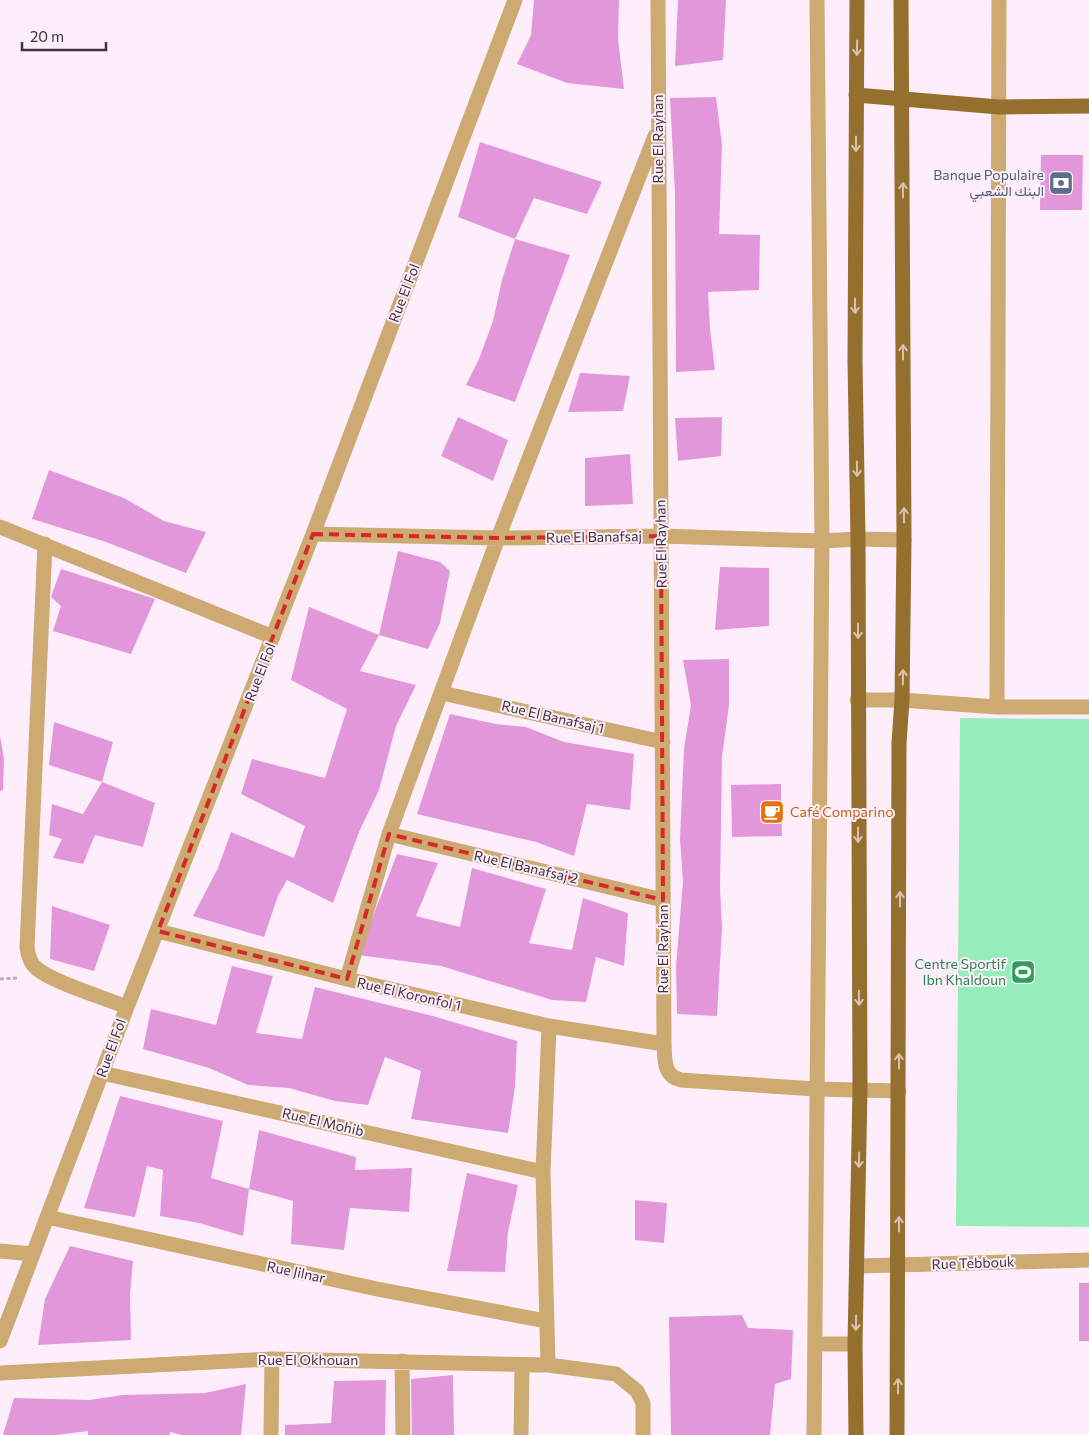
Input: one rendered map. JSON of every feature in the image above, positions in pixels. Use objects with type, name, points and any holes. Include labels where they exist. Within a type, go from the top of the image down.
[{"type":"main road","points":[[856,1435],[855,1344],[860,1089],[857,700],[858,539],[855,361],[857,0]]},
{"type":"main road","points":[[897,1435],[899,1265],[899,743],[902,700],[904,540],[901,0]]},
{"type":"main road","points":[[856,95],[999,107],[1089,106]]},
{"type":"street","name":"Rue El Fol","points":[[0,1341],[127,1007],[274,637],[515,0]]},
{"type":"street","name":"Rue El Rayhan","points":[[658,0],[664,1044],[667,1070],[670,1076],[681,1080],[816,1089]]},
{"type":"street","points":[[814,1435],[822,541],[818,0]]},
{"type":"street","points":[[997,707],[999,0]]},
{"type":"street","points":[[347,979],[389,834],[498,538],[658,128]]},
{"type":"street","points":[[0,527],[274,637]]},
{"type":"street","name":"Rue El Banafsaj","points":[[313,534],[498,538],[661,536],[822,541],[858,539],[904,540]]},
{"type":"street","points":[[45,544],[26,947],[29,958],[36,968],[48,976],[127,1007]]},
{"type":"street","name":"Rue El Banafsaj 1","points":[[442,693],[663,742]]},
{"type":"street","points":[[857,700],[902,700],[997,707],[1089,707]]},
{"type":"street","name":"Rue El Banafsaj 2","points":[[389,834],[663,900]]},
{"type":"street","name":"Rue El Koronfol 1","points":[[158,931],[347,979],[550,1026],[664,1044]]},
{"type":"street","points":[[548,1365],[543,1172],[550,1026]]},
{"type":"street","name":"Rue El Mohib","points":[[102,1073],[543,1172]]},
{"type":"street","points":[[816,1089],[899,1091]]},
{"type":"street","name":"Rue Jilnar","points":[[47,1217],[377,1289],[546,1322]]},
{"type":"street","points":[[0,1252],[33,1254]]},
{"type":"street","name":"Rue Tebbouk","points":[[857,1266],[1089,1260]]},
{"type":"street","points":[[815,1344],[855,1344]]},
{"type":"street","points":[[271,1435],[272,1359]]},
{"type":"street","name":"Rue El Okhouan","points":[[0,1373],[272,1359],[402,1361],[522,1366],[548,1365],[616,1374],[637,1391],[643,1403],[643,1435]]},
{"type":"street","points":[[402,1361],[403,1435]]},
{"type":"street","points":[[521,1435],[522,1366]]},
{"type":"highlighted area","points":[[313,534],[498,538],[661,536],[663,900],[389,834],[347,979],[158,931]]},
{"type":"green space","name":"Centre Sportif Ibn Khaldoun","points":[[960,718],[1089,719],[1089,1227],[956,1226]]},
{"type":"building","points":[[534,0],[619,0],[618,39],[624,89],[567,83],[517,64],[531,35]]},
{"type":"building","points":[[678,0],[726,0],[723,60],[675,66]]},
{"type":"building","points":[[716,97],[722,145],[719,234],[760,235],[759,290],[708,292],[715,370],[676,372],[675,193],[670,98]]},
{"type":"building","points":[[480,142],[602,182],[587,214],[534,198],[515,239],[458,217]]},
{"type":"building","name":"Banque Populaire البنك الشعبي","points":[[1041,155],[1083,155],[1082,210],[1040,210]]},
{"type":"building","points":[[515,239],[570,255],[515,402],[466,385],[479,359],[493,321],[502,280]]},
{"type":"building","points":[[580,373],[630,376],[623,411],[568,412]]},
{"type":"building","points":[[458,417],[508,440],[493,481],[441,456]]},
{"type":"building","points":[[722,417],[721,456],[678,461],[675,418]]},
{"type":"building","points":[[630,454],[633,504],[585,506],[585,458]]},
{"type":"building","points":[[49,470],[124,498],[164,521],[206,532],[186,573],[106,542],[32,519]]},
{"type":"building","points":[[398,551],[440,562],[450,571],[440,623],[428,649],[379,635]]},
{"type":"building","points":[[720,567],[769,568],[769,626],[715,630]]},
{"type":"building","points":[[61,569],[155,599],[131,654],[53,631],[61,606],[51,597]]},
{"type":"building","points":[[309,607],[379,635],[360,671],[416,685],[396,726],[379,790],[359,832],[333,903],[287,880],[278,896],[264,937],[193,916],[218,868],[231,832],[294,858],[305,826],[241,794],[252,759],[325,778],[347,709],[291,680]]},
{"type":"building","points":[[729,659],[729,705],[722,757],[720,888],[722,928],[717,1016],[677,1014],[676,967],[683,881],[680,839],[684,749],[691,705],[683,660]]},
{"type":"building","points":[[450,714],[496,724],[526,727],[564,742],[634,754],[630,810],[587,804],[574,856],[536,842],[417,814]]},
{"type":"building","points":[[54,722],[113,742],[102,782],[49,765]]},
{"type":"building","points":[[0,736],[4,759],[3,790],[0,791]]},
{"type":"building","points":[[102,782],[155,803],[143,847],[95,835],[83,864],[53,858],[62,839],[49,835],[52,804],[83,814]]},
{"type":"building","points":[[781,784],[782,836],[732,837],[731,785]]},
{"type":"building","points":[[397,854],[438,863],[416,916],[460,927],[472,868],[546,889],[529,943],[572,950],[583,898],[628,913],[624,966],[596,957],[586,1002],[552,1000],[441,966],[358,955]]},
{"type":"building","points":[[52,906],[110,925],[94,971],[50,959]]},
{"type":"building","points":[[232,966],[273,976],[256,1033],[302,1039],[315,987],[433,1016],[517,1041],[515,1087],[508,1133],[411,1119],[421,1071],[385,1057],[368,1105],[335,1101],[289,1088],[248,1085],[209,1068],[143,1049],[151,1009],[216,1025]]},
{"type":"building","points":[[120,1096],[223,1121],[211,1178],[249,1189],[243,1236],[199,1223],[160,1216],[163,1170],[147,1166],[135,1217],[84,1208]]},
{"type":"building","points":[[259,1130],[356,1157],[355,1170],[412,1168],[409,1212],[350,1208],[344,1250],[291,1244],[293,1201],[249,1189]]},
{"type":"building","points":[[467,1173],[518,1185],[508,1232],[505,1272],[447,1271]]},
{"type":"building","points":[[635,1200],[667,1203],[664,1243],[635,1240]]},
{"type":"building","points":[[70,1246],[133,1261],[130,1295],[131,1340],[38,1345],[45,1299]]},
{"type":"building","points":[[1079,1283],[1089,1283],[1089,1341],[1079,1341]]},
{"type":"building","points":[[742,1315],[748,1328],[793,1330],[791,1379],[775,1384],[770,1435],[671,1435],[669,1317]]},
{"type":"building","points":[[453,1375],[454,1435],[412,1435],[411,1379]]},
{"type":"building","points":[[386,1380],[385,1435],[285,1435],[285,1425],[331,1423],[334,1381]]},
{"type":"building","points":[[246,1384],[241,1435],[182,1435],[170,1432],[170,1435],[88,1435],[88,1431],[56,1435],[3,1435],[14,1398],[90,1400],[122,1395],[205,1393]]},
{"type":"place","name":"Banque Populaire البنك الشعبي","points":[[1061,183]]},
{"type":"place","name":"Café Comparino","points":[[772,812]]},
{"type":"place","name":"Centre Sportif Ibn Khaldoun","points":[[1023,972]]}]
